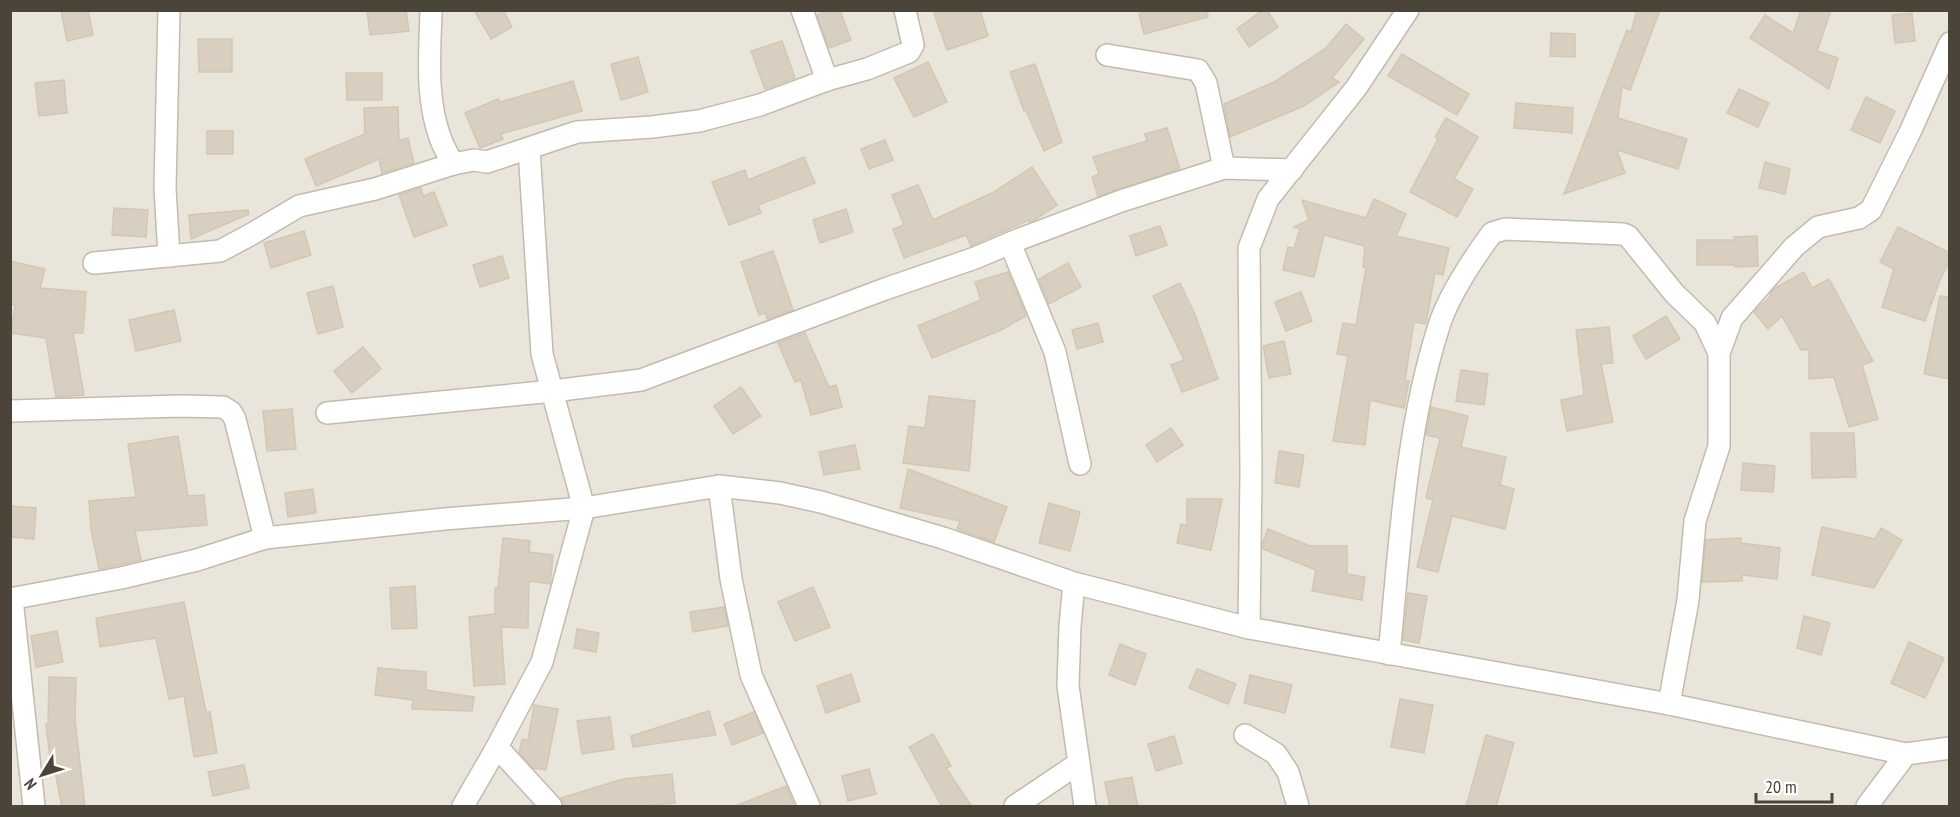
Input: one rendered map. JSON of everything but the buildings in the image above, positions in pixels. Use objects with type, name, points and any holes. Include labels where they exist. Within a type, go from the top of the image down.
[{"type":"street","points":[[169,10],[165,188],[169,256]]},
{"type":"street","points":[[431,10],[431,105],[441,140],[453,164]]},
{"type":"street","points":[[802,10],[827,80]]},
{"type":"street","points":[[94,263],[220,251],[298,206],[375,189],[453,164],[474,160],[487,162],[577,132],[699,121],[760,105],[827,80],[867,69],[909,52],[913,45],[905,10]]},
{"type":"street","points":[[1249,628],[1251,472],[1249,248],[1268,199],[1356,88],[1408,10]]},
{"type":"street","points":[[1669,704],[1688,600],[1695,520],[1719,446],[1719,353],[1732,318],[1794,247],[1818,227],[1859,218],[1872,210],[1950,44]]},
{"type":"street","points":[[1107,55],[1198,69],[1206,83],[1224,168]]},
{"type":"street","points":[[463,807],[542,662],[584,508],[542,354],[530,149]]},
{"type":"street","points":[[327,413],[641,380],[975,258],[1120,201],[1224,168],[1292,170]]},
{"type":"street","points":[[1389,654],[1404,501],[1418,414],[1438,327],[1458,285],[1492,233],[1505,229],[1628,236],[1674,293],[1705,323],[1719,353]]},
{"type":"street","points":[[1010,243],[1055,352],[1080,464]]},
{"type":"street","points":[[10,411],[180,406],[223,407],[231,412],[235,419],[265,538]]},
{"type":"street","points":[[719,486],[731,579],[751,675],[809,807]]},
{"type":"street","points":[[34,807],[11,599],[186,563],[265,538],[444,519],[584,508],[719,486],[780,493],[821,502],[943,538],[1074,583],[1249,628],[1669,704],[1906,754],[1950,748]]},
{"type":"street","points":[[1074,583],[1068,686],[1085,807]]},
{"type":"street","points":[[1245,735],[1276,754],[1288,772],[1298,807]]},
{"type":"street","points":[[497,747],[551,807]]},
{"type":"street","points":[[1867,807],[1906,754]]},
{"type":"street","points":[[1015,807],[1079,763]]},
{"type":"shaded area","points":[[11,11],[1949,11],[1949,806],[11,806]]}]
